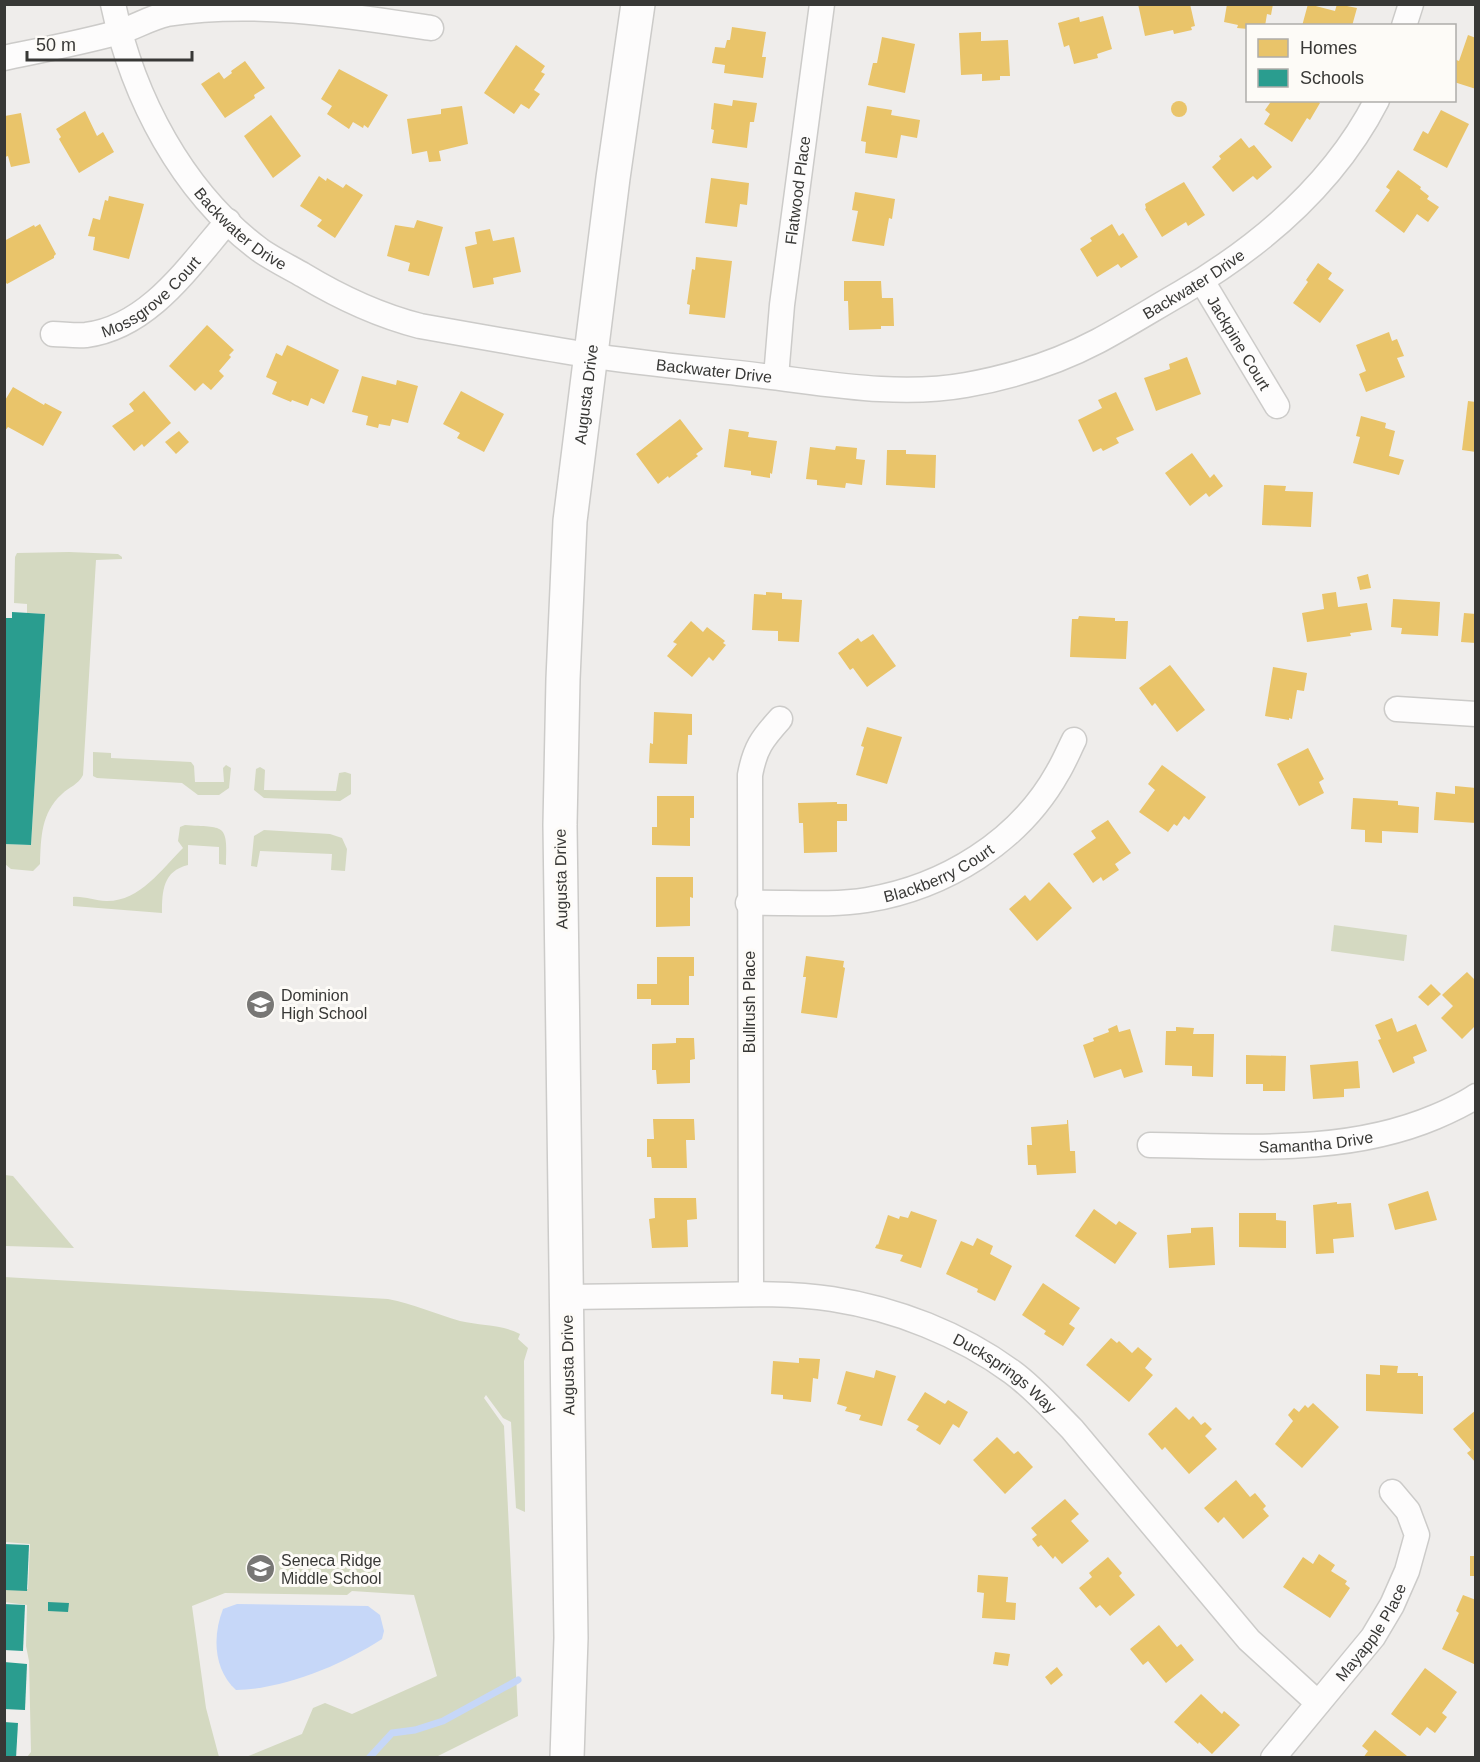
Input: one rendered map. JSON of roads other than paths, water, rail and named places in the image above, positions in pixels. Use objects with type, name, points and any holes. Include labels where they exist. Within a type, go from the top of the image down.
[{"type":"street","name":"Backwater Drive","points":[[113,4],[119,32],[150,114],[167,144],[199,190],[260,250],[339,297],[376,313],[420,326],[590,355],[861,387],[910,390],[964,386],[995,379],[1069,355],[1097,342],[1202,281],[1247,250],[1300,206],[1351,144],[1376,102]]},
{"type":"street","name":"Augusta Drive","points":[[567,1758],[571,1638],[560,825],[563,679],[570,521],[613,178],[638,4]]},
{"type":"street","name":"Flatwood Place","points":[[776,377],[785,282],[822,4]]},
{"type":"street","points":[[1405,24],[1411,4]]},
{"type":"street","points":[[4,58],[119,32],[147,19],[166,14],[222,8],[255,8],[345,15],[431,28]]},
{"type":"street","name":"Mossgrove Court","points":[[53,334],[85,335],[112,328],[135,316],[158,300],[228,221]]},
{"type":"street","name":"Jackpine Court","points":[[1202,281],[1276,406]]},
{"type":"street","points":[[1397,708],[1476,714]]},
{"type":"street","name":"Bullrush Place","points":[[751,1294],[748,903],[750,775],[754,752],[761,739],[780,719]]},
{"type":"street","name":"Blackberry Court","points":[[748,903],[867,900],[903,892],[937,880],[992,848],[1025,817],[1058,773],[1074,740]]},
{"type":"street","name":"Samantha Drive","points":[[1150,1145],[1274,1147],[1333,1143],[1378,1135],[1419,1123],[1465,1104],[1476,1096]]},
{"type":"street","name":"Ducksprings Way","points":[[567,1297],[751,1294],[830,1298],[901,1315],[952,1336],[1014,1373],[1072,1429],[1249,1640],[1318,1703]]},
{"type":"street","name":"Mayapple Place","points":[[1273,1758],[1373,1637],[1392,1605],[1407,1571],[1417,1535],[1408,1511],[1392,1492]]},
{"type":"water","points":[[237,1604],[368,1606],[380,1615],[384,1631],[382,1639],[366,1649],[312,1674],[254,1689],[236,1690],[223,1673],[216,1642],[223,1609]]},
{"type":"waterway","points":[[369,1758],[392,1733],[415,1730],[443,1721],[518,1680]]},
{"type":"place","name":"Dominion High School","points":[[260,1004]]},
{"type":"place","name":"Seneca Ridge Middle School","points":[[260,1569]]}]
